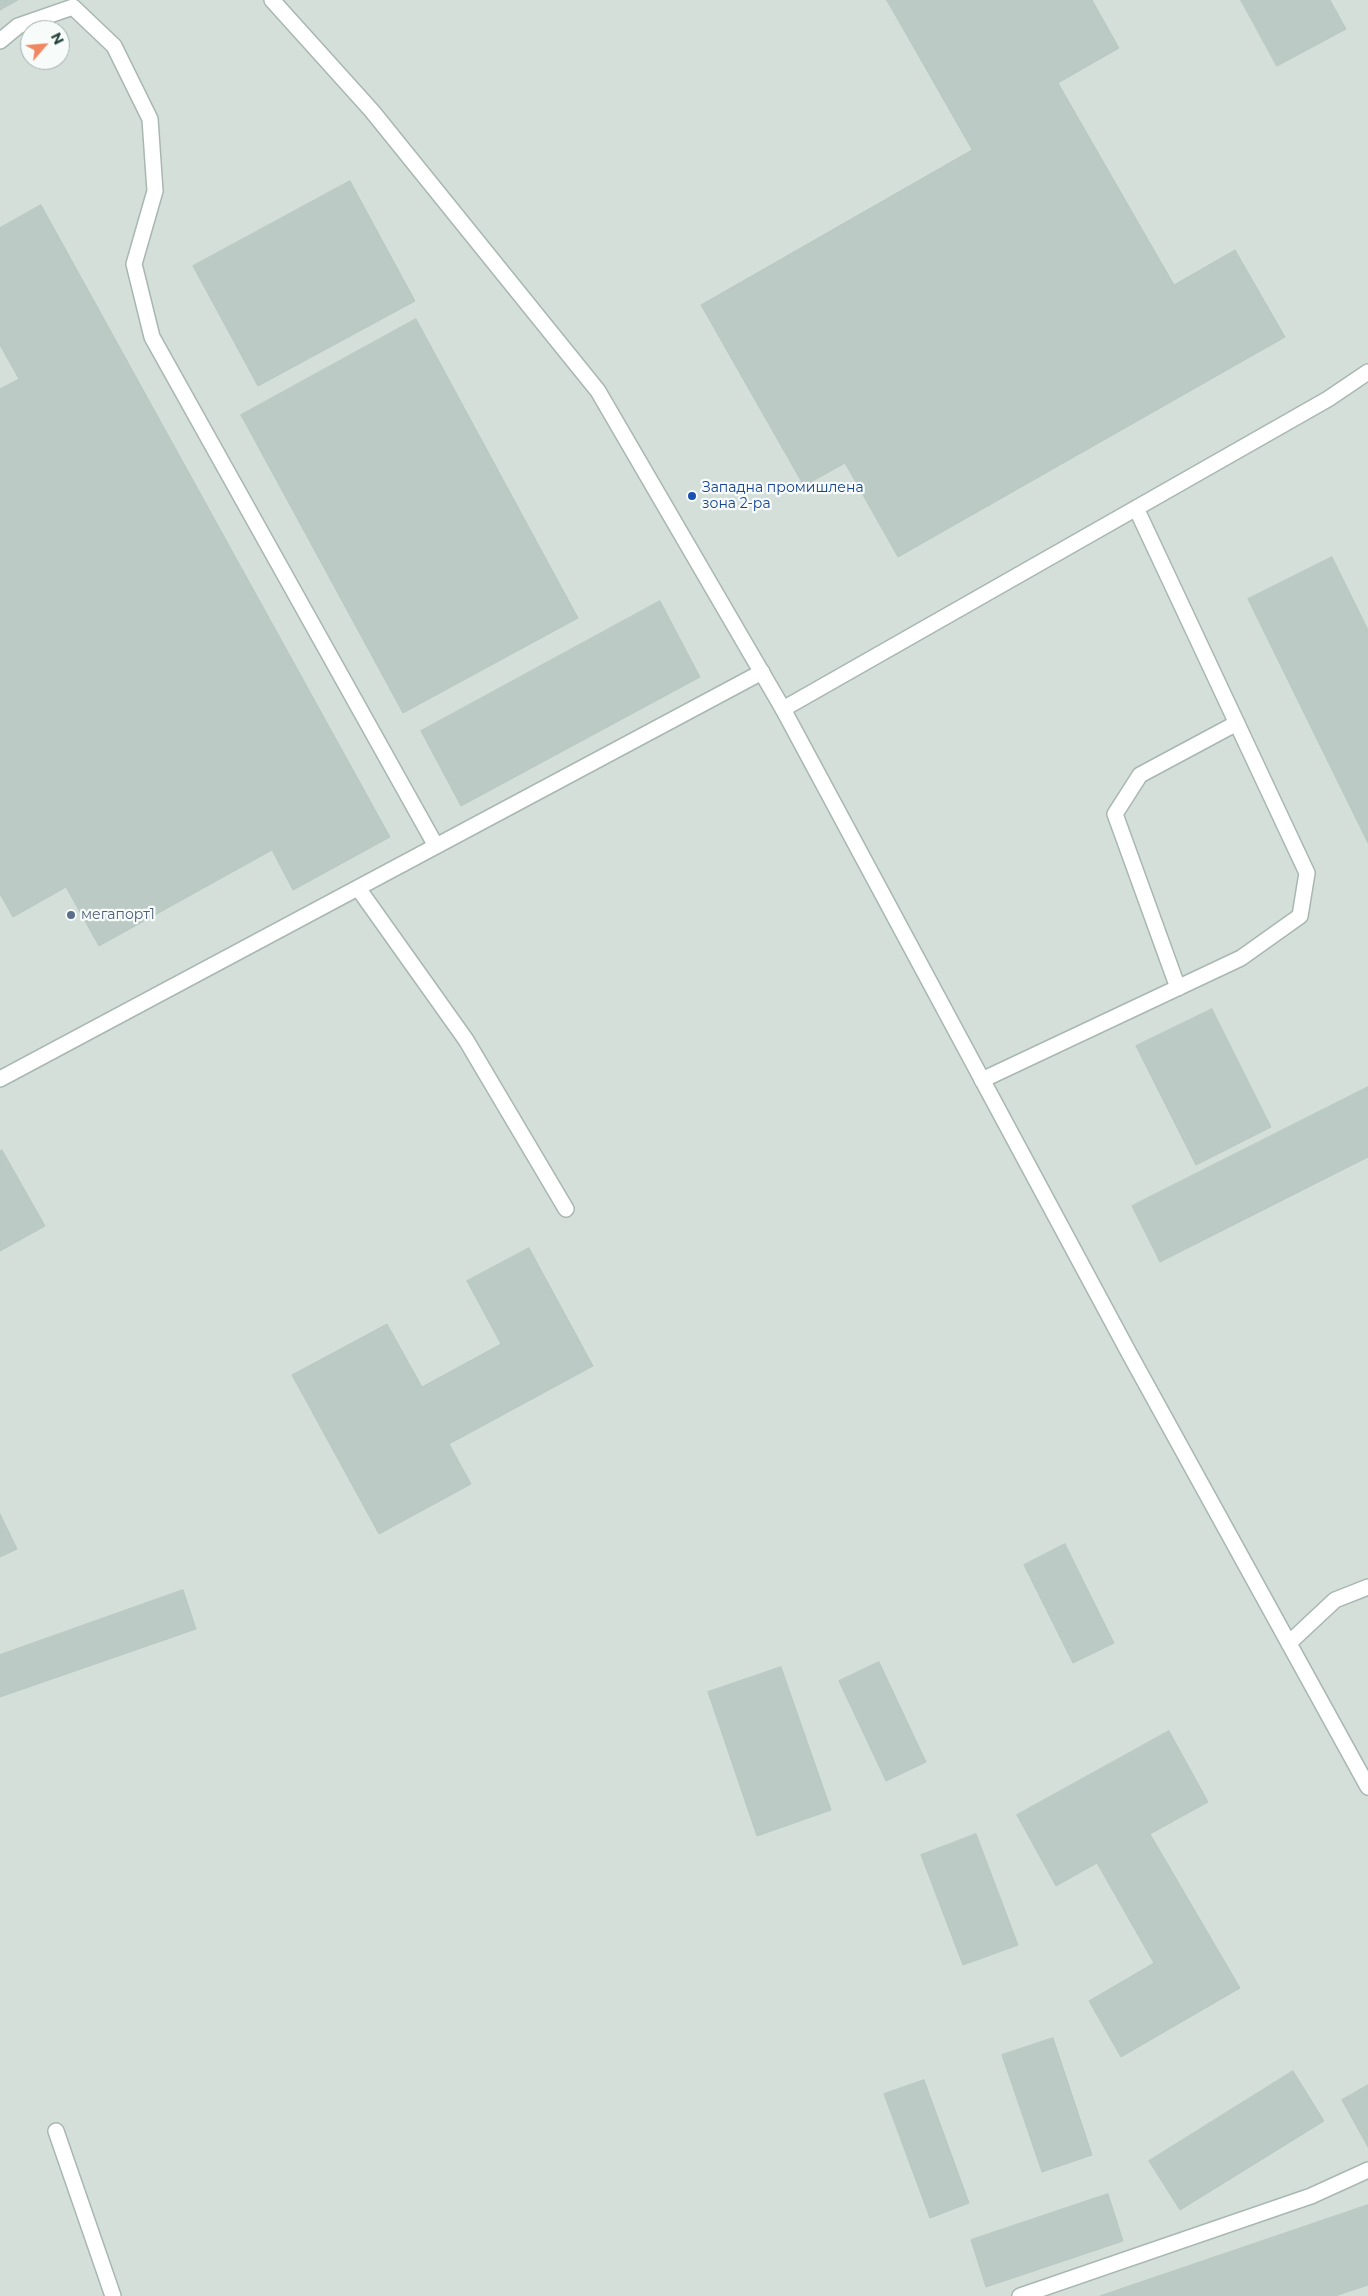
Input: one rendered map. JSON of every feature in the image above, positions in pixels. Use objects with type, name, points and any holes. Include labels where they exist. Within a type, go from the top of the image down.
[{"type":"street","points":[[272,0],[372,111],[598,391],[783,709],[1129,1353],[1368,1787]]},
{"type":"street","points":[[0,41],[18,26],[73,7],[114,46],[150,119],[155,191],[134,264],[152,337],[436,846]]},
{"type":"street","points":[[783,709],[1328,399],[1368,372]]},
{"type":"street","points":[[982,1080],[1241,958],[1300,916],[1307,873],[1136,508]]},
{"type":"street","points":[[0,1079],[762,672]]},
{"type":"street","points":[[1178,988],[1115,814],[1140,775],[1236,723]]},
{"type":"street","points":[[358,888],[466,1040],[566,1209]]},
{"type":"street","points":[[1289,1643],[1335,1600],[1368,1587]]},
{"type":"street","points":[[56,2132],[114,2296]]},
{"type":"street","points":[[1020,2296],[1311,2196],[1368,2170]]},
{"type":"shaded area","points":[[0,0],[1368,0],[1368,2296],[0,2296]]},
{"type":"building","points":[[0,0],[18,0],[0,10]]},
{"type":"building","points":[[887,0],[1092,0],[1119,48],[1058,83],[1174,285],[1235,250],[1285,337],[898,557],[845,463],[804,486],[701,305],[972,150]]},
{"type":"building","points":[[1241,0],[1330,0],[1346,29],[1277,66]]},
{"type":"building","points":[[350,181],[415,301],[258,386],[193,266]]},
{"type":"building","points":[[41,205],[390,837],[293,890],[272,850],[99,946],[66,887],[13,917],[0,894],[0,389],[19,379],[0,345],[0,228]]},
{"type":"building","points":[[416,319],[578,618],[403,713],[241,415]]},
{"type":"building","points":[[1332,557],[1368,630],[1368,843],[1248,599]]},
{"type":"building","points":[[660,601],[700,677],[461,806],[421,731]]},
{"type":"building","points":[[1212,1009],[1271,1127],[1196,1165],[1136,1046]]},
{"type":"building","points":[[1368,1087],[1368,1157],[1160,1262],[1132,1206]]},
{"type":"building","points":[[2,1150],[45,1226],[0,1251],[0,1151]]},
{"type":"building","points":[[529,1248],[593,1366],[449,1444],[471,1484],[379,1534],[292,1375],[387,1324],[422,1387],[501,1344],[467,1281]]},
{"type":"building","points":[[0,1514],[17,1549],[0,1557]]},
{"type":"building","points":[[1065,1544],[1114,1643],[1073,1663],[1024,1565]]},
{"type":"building","points":[[183,1590],[196,1629],[0,1697],[0,1655]]},
{"type":"building","points":[[879,1662],[926,1762],[886,1781],[839,1681]]},
{"type":"building","points":[[781,1667],[831,1810],[757,1836],[708,1692]]},
{"type":"building","points":[[1169,1731],[1208,1802],[1150,1834],[1240,1988],[1121,2057],[1089,2001],[1154,1963],[1097,1863],[1056,1886],[1017,1815]]},
{"type":"building","points":[[976,1834],[1018,1945],[963,1965],[921,1855]]},
{"type":"building","points":[[1053,2038],[1092,2155],[1042,2172],[1002,2055]]},
{"type":"building","points":[[1293,2071],[1324,2121],[1180,2210],[1149,2161]]},
{"type":"building","points":[[924,2080],[969,2203],[930,2218],[884,2094]]},
{"type":"building","points":[[1368,2085],[1368,2147],[1342,2100]]},
{"type":"building","points":[[1108,2194],[1123,2241],[986,2287],[971,2240]]},
{"type":"building","points":[[1368,2205],[1368,2285],[1335,2296],[1100,2296]]},
{"type":"place","name":"Западна промишлена зона 2-ра","points":[[692,496]]},
{"type":"place","name":"мегапорт1","points":[[71,915]]}]
